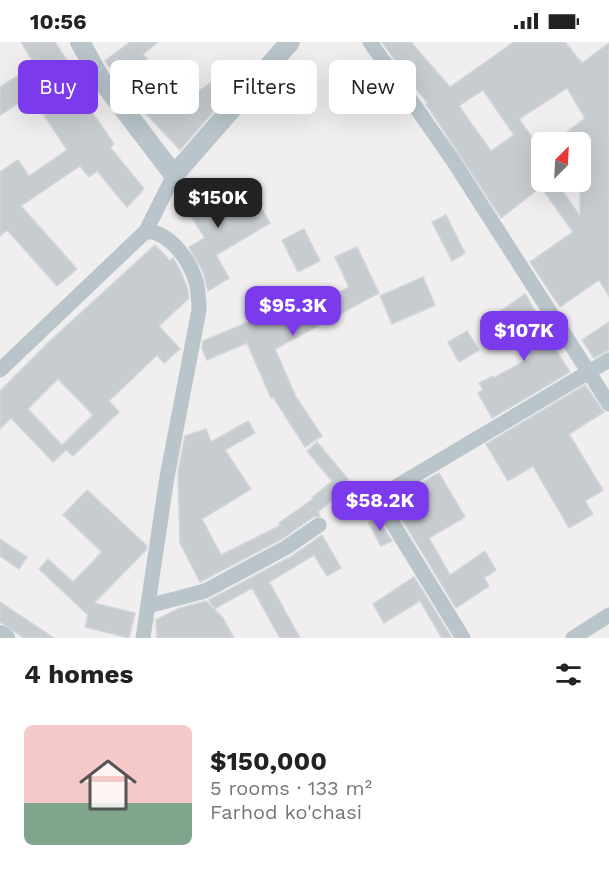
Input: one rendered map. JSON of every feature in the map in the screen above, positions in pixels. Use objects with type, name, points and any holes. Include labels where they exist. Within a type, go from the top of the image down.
[{"type":"street","points":[[80,42],[100,78],[174,175]]},
{"type":"street","points":[[0,370],[146,231],[174,175],[290,42]]},
{"type":"street","points":[[370,42],[452,159],[609,404]]},
{"type":"street","points":[[143,638],[167,477],[200,310],[196,284],[184,256],[169,240],[156,232],[146,231]]},
{"type":"street","points":[[463,638],[377,498],[609,360]]},
{"type":"street","points":[[148,606],[205,591],[287,547],[319,525]]},
{"type":"street","points":[[573,638],[609,615]]},
{"type":"street","points":[[0,635],[5,638]]},
{"type":"building","points":[[21,42],[55,42],[67,60],[32,60]]},
{"type":"building","points":[[130,42],[158,42],[143,54],[148,60],[110,60],[110,68],[105,61]]},
{"type":"building","points":[[382,42],[411,42],[450,87],[514,42],[565,42],[582,63],[609,43],[609,296],[599,280],[560,307],[530,262],[573,232],[545,192],[563,192],[580,216],[580,192],[591,192],[591,132],[567,132],[585,118],[567,88],[519,119],[531,136],[531,192],[535,192],[501,218],[426,104],[428,103],[416,88],[416,60],[395,60]],"holes":[[[483,90],[514,135],[491,151],[459,106]]]},
{"type":"building","points":[[18,76],[18,103],[0,115],[0,87]]},
{"type":"building","points":[[211,83],[211,114],[180,150],[146,114],[199,114],[199,91]]},
{"type":"building","points":[[43,114],[93,114],[114,144],[110,147],[144,189],[127,207],[97,171],[89,177],[80,166],[21,206],[77,269],[57,286],[7,230],[0,236],[0,172],[18,160],[29,176],[67,150]]},
{"type":"building","points":[[194,179],[215,210],[237,196],[248,213],[260,206],[270,223],[216,255],[229,278],[208,291],[203,272],[189,247],[205,238],[176,193]]},
{"type":"building","points":[[446,215],[465,253],[452,261],[432,222]]},
{"type":"building","points":[[304,229],[320,261],[298,272],[282,240]]},
{"type":"building","points":[[155,245],[170,261],[173,258],[187,287],[189,298],[159,326],[180,349],[164,363],[157,355],[109,401],[119,412],[73,456],[66,450],[53,462],[11,418],[0,429],[0,391],[50,341]],"holes":[[[58,379],[93,415],[62,445],[28,409]]]},
{"type":"building","points":[[357,247],[379,293],[275,349],[296,397],[322,436],[305,447],[273,397],[271,398],[247,343],[207,360],[202,348],[203,341],[270,313],[264,302],[287,290],[300,314],[349,287],[335,257]]},
{"type":"building","points":[[423,277],[435,305],[392,324],[380,296]]},
{"type":"building","points":[[525,294],[541,321],[538,322],[570,372],[492,418],[478,393],[483,390],[479,383],[493,376],[494,378],[531,357],[499,312]]},
{"type":"building","points":[[609,322],[609,350],[594,358],[582,340]]},
{"type":"building","points":[[467,331],[479,350],[459,362],[448,342]]},
{"type":"building","points":[[585,385],[604,412],[569,434],[603,490],[585,501],[593,514],[569,528],[533,466],[508,481],[486,444]]},
{"type":"building","points":[[248,421],[255,433],[225,450],[251,489],[202,519],[221,555],[281,525],[279,523],[313,499],[332,481],[307,451],[317,442],[352,484],[318,512],[320,516],[313,517],[282,539],[200,582],[180,543],[178,472],[185,436],[206,429],[211,442]]},
{"type":"building","points":[[439,473],[465,517],[429,538],[450,575],[485,551],[496,570],[484,578],[489,586],[456,608],[392,503]]},
{"type":"building","points":[[87,490],[147,546],[146,550],[94,603],[135,613],[129,638],[85,627],[88,615],[39,569],[48,559],[73,582],[102,552],[63,515]]},
{"type":"building","points":[[377,517],[392,541],[381,546],[368,522]]},
{"type":"building","points":[[322,535],[341,568],[327,576],[314,555],[269,582],[300,638],[280,638],[252,588],[214,609],[209,600],[292,556]]},
{"type":"building","points":[[0,539],[27,557],[19,569],[0,556]]},
{"type":"building","points":[[414,577],[452,638],[442,638],[420,601],[384,623],[373,604]]},
{"type":"building","points":[[206,601],[223,618],[234,638],[157,638],[156,620],[180,608]]},
{"type":"building","points":[[0,602],[54,638],[24,638],[0,622]]}]
